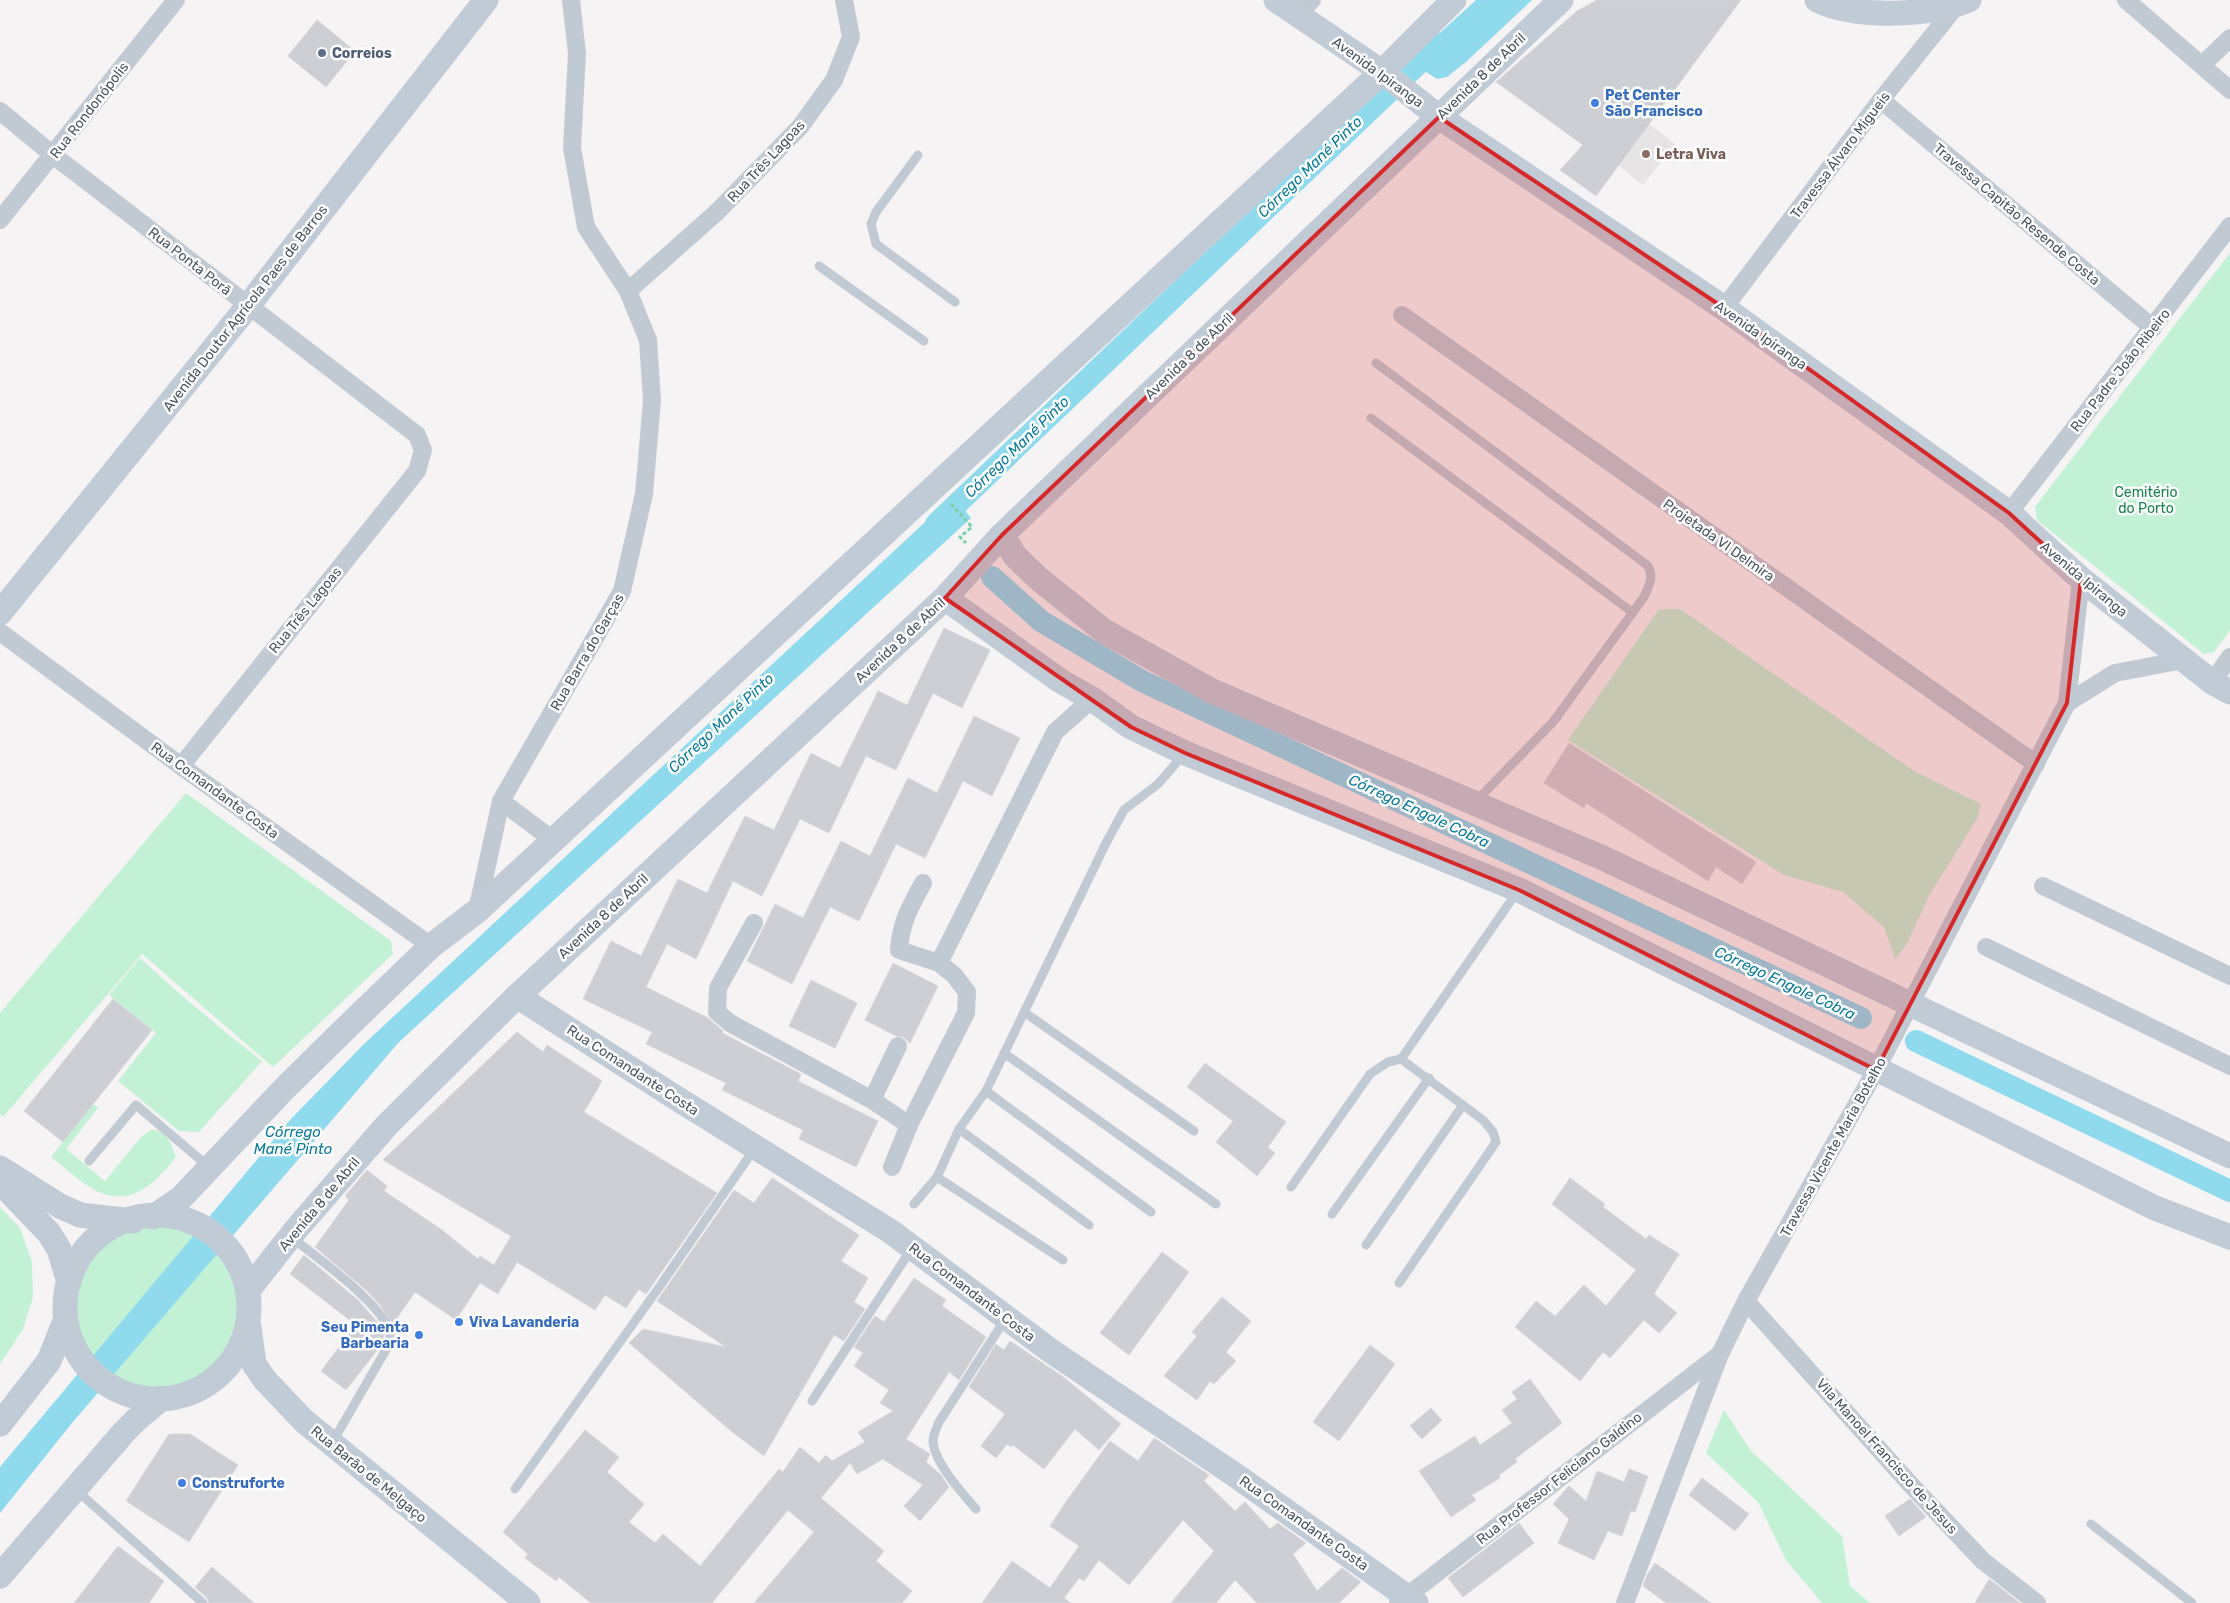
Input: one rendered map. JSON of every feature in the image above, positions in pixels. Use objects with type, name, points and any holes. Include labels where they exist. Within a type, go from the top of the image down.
[{"type":"street","name":"Rua Rondonópolis","points":[[0,220],[176,0]]},
{"type":"street","name":"Avenida Doutor Agrícola Paes de Barros","points":[[0,613],[248,306],[486,0]]},
{"type":"street","name":"Rua Barra do Garças","points":[[477,911],[501,801],[622,591],[644,494],[652,400],[648,340],[628,291],[586,227],[572,148],[577,53],[571,0]]},
{"type":"street","name":"Rua Três Lagoas","points":[[628,291],[717,212],[800,127],[834,80],[851,37],[844,0]]},
{"type":"street","name":"Avenida Ipiranga","points":[[1276,0],[1304,7],[1383,73],[1436,114],[1724,308],[2009,513],[2081,579],[2183,660],[2221,687]]},
{"type":"street","points":[[0,1168],[60,1206],[80,1215],[144,1219],[180,1216],[198,1221],[223,1239],[234,1251],[244,1270],[250,1289],[248,1320],[237,1350],[219,1374],[191,1390],[162,1398],[140,1398],[117,1394],[94,1378],[72,1349],[65,1321],[65,1299],[69,1282],[76,1265],[86,1252],[100,1239],[116,1229],[144,1219],[181,1198],[285,1088],[431,946],[477,911],[1383,73],[1454,0]]},
{"type":"street","name":"Avenida 8 de Abril","points":[[250,1289],[290,1237],[387,1125],[517,996],[945,598],[1002,535],[1436,114],[1560,0]]},
{"type":"street","points":[[1817,0],[1825,4],[1868,12],[1916,11],[1963,2]]},
{"type":"street","points":[[2126,0],[2230,90]]},
{"type":"street","name":"Travessa Álvaro Migueis","points":[[1724,308],[1881,100],[1963,2]]},
{"type":"street","points":[[2202,65],[2230,38]]},
{"type":"street","name":"Travessa Capitão Resende Costa","points":[[1881,100],[2153,328]]},
{"type":"street","name":"Rua Ponta Porã","points":[[0,111],[53,155],[417,434],[423,450]]},
{"type":"street","name":"Rua Padre João Ribeiro","points":[[2009,513],[2230,226]]},
{"type":"street","name":"Projetada VI Delmira","points":[[1402,315],[2036,764]]},
{"type":"street","name":"Rua Três Lagoas","points":[[181,766],[417,470],[423,450]]},
{"type":"street","points":[[1002,535],[1015,556],[1033,573],[1104,631],[1212,691],[1603,858],[2230,1156]]},
{"type":"street","name":"Travessa Vicente Maria Botelho","points":[[1625,1603],[1720,1354],[1746,1301],[1876,1070],[2067,703],[2081,579]]},
{"type":"street","points":[[945,598],[1059,680],[1092,699],[1131,727],[1185,753],[1519,890],[2155,1208],[2230,1237]]},
{"type":"street","name":"Rua Comandante Costa","points":[[0,632],[181,766],[431,946]]},
{"type":"street","points":[[2221,687],[2230,657]]},
{"type":"street","points":[[2067,703],[2115,673],[2183,660]]},
{"type":"street","points":[[939,963],[1055,732],[1092,699]]},
{"type":"street","points":[[501,801],[553,840]]},
{"type":"street","points":[[892,1167],[909,1125],[966,1013],[967,992],[954,975],[939,963],[899,950],[900,932],[904,919],[923,883]]},
{"type":"street","points":[[2043,886],[2230,976]]},
{"type":"street","points":[[754,923],[718,988],[716,1012],[730,1024],[872,1100],[909,1125]]},
{"type":"street","points":[[1986,947],[2230,1066]]},
{"type":"street","name":"Rua Comandante Costa","points":[[517,996],[755,1148],[890,1231],[1051,1351],[1235,1475],[1407,1601]]},
{"type":"street","points":[[872,1100],[898,1046]]},
{"type":"street","points":[[0,1182],[49,1233],[58,1249],[69,1282]]},
{"type":"street","name":"Vila Manoel Francisco de Jesus","points":[[1746,1301],[1911,1485],[1983,1561],[2036,1603]]},
{"type":"street","name":"Rua Barão de Melgaço","points":[[248,1320],[251,1354],[254,1364],[265,1380],[304,1421],[528,1603]]},
{"type":"street","points":[[0,1424],[49,1361],[65,1321]]},
{"type":"street","name":"Rua Professor Feliciano Galdino","points":[[1407,1601],[1720,1354]]},
{"type":"street","points":[[0,1576],[137,1418],[162,1398]]},
{"type":"lane","points":[[918,155],[876,212],[871,224],[876,244],[954,302]]},
{"type":"lane","points":[[819,266],[924,341]]},
{"type":"lane","points":[[1376,363],[1647,565],[1651,572],[1652,580],[1644,597],[1553,722],[1474,803]]},
{"type":"lane","points":[[1371,418],[1632,612]]},
{"type":"lane","points":[[914,1204],[937,1177],[958,1129],[986,1090],[1124,810],[1158,784],[1185,753]]},
{"type":"lane","points":[[1291,1186],[1370,1074],[1388,1062],[1401,1059],[1519,890]]},
{"type":"lane","points":[[1024,1012],[1194,1131]]},
{"type":"lane","points":[[1004,1053],[1216,1204]]},
{"type":"lane","points":[[1399,1283],[1496,1142],[1493,1132],[1483,1120],[1401,1059]]},
{"type":"lane","points":[[1332,1214],[1429,1078]]},
{"type":"lane","points":[[986,1090],[1151,1212]]},
{"type":"lane","points":[[89,1161],[136,1105],[210,1168]]},
{"type":"lane","points":[[1366,1245],[1463,1105]]},
{"type":"lane","points":[[958,1129],[1089,1225]]},
{"type":"lane","points":[[515,1489],[660,1286],[755,1148]]},
{"type":"lane","points":[[937,1177],[1063,1260]]},
{"type":"lane","points":[[290,1237],[360,1292],[386,1323],[390,1335],[387,1348],[332,1443]]},
{"type":"lane","points":[[812,1401],[912,1248]]},
{"type":"lane","points":[[976,1509],[953,1482],[937,1456],[933,1441],[939,1422],[1006,1318]]},
{"type":"lane","points":[[75,1489],[203,1603]]},
{"type":"lane","points":[[2091,1524],[2192,1603]]},
{"type":"path","points":[[947,499],[972,527]]},
{"type":"highlighted area","points":[[1439,117],[1724,308],[2009,513],[2081,579],[2067,703],[1876,1070],[1519,890],[1185,753],[1131,727],[945,598],[1002,535]]},
{"type":"shaded area","name":"Letra Viva","points":[[1649,124],[1675,144],[1643,185],[1618,165]]},
{"type":"green space","name":"Cemitério do Porto","points":[[2230,253],[2230,630],[2214,652],[2204,654],[2037,520],[2035,507]]},
{"type":"green space","points":[[1659,609],[1680,609],[1914,771],[1981,804],[1978,817],[1929,896],[1907,944],[1895,959],[1884,927],[1843,892],[1784,875],[1568,740]]},
{"type":"green space","points":[[186,793],[391,941],[393,954],[273,1067],[142,954],[3,1117],[0,1114],[0,1013]]},
{"type":"green space","points":[[140,958],[262,1061],[199,1132],[179,1131],[118,1081],[156,1033],[109,995]]},
{"type":"green space","points":[[93,1104],[98,1108],[66,1149],[105,1181],[141,1137],[151,1130],[161,1132],[168,1139],[176,1157],[153,1182],[135,1193],[121,1197],[109,1195],[85,1184],[51,1157]]},
{"type":"green space","points":[[0,1207],[20,1228],[32,1262],[33,1297],[23,1329],[0,1364]]},
{"type":"green space","points":[[148,1224],[164,1224],[188,1230],[215,1248],[233,1275],[239,1307],[233,1339],[215,1366],[188,1384],[164,1390],[148,1390],[124,1384],[103,1371],[92,1360],[79,1339],[73,1315],[73,1299],[79,1275],[92,1254],[103,1243],[124,1230]]},
{"type":"green space","points":[[1724,1410],[1751,1451],[1842,1536],[1850,1586],[1870,1603],[1822,1603],[1786,1560],[1758,1502],[1706,1453]]},
{"type":"water","points":[[1476,0],[1532,0],[1467,61],[1447,77],[1437,79],[1420,68],[1416,60],[1419,52]]},
{"type":"water","name":"Córrego Mané Pinto","points":[[953,496],[971,518],[399,1042],[72,1423],[0,1513],[0,1467],[291,1119],[364,1044]]},
{"type":"building","name":"Pet Center São Francisco","points":[[1597,0],[1741,0],[1596,196],[1560,170],[1583,145],[1496,82],[1577,11]]},
{"type":"building","name":"Correios","points":[[317,20],[355,51],[326,87],[288,56]]},
{"type":"building","points":[[944,628],[990,650],[962,708],[933,693],[896,770],[866,756],[829,833],[800,819],[762,896],[733,881],[696,959],[667,944],[646,987],[708,1018],[723,1031],[722,1033],[801,1074],[798,1081],[878,1121],[856,1167],[799,1139],[803,1130],[722,1090],[726,1083],[646,1044],[652,1032],[583,999],[611,941],[641,956],[678,879],[707,893],[745,816],[774,830],[811,753],[840,768],[878,691],[907,705]]},
{"type":"building","points":[[974,716],[1020,738],[992,796],[963,781],[925,858],[896,844],[859,921],[830,907],[792,984],[747,961],[775,904],[803,918],[841,841],[870,856],[908,778],[937,793]]},
{"type":"building","points":[[1569,743],[1756,862],[1742,884],[1716,867],[1708,881],[1586,803],[1584,808],[1544,783]]},
{"type":"building","points":[[893,963],[938,986],[910,1043],[903,1037],[896,1036],[865,1020]]},
{"type":"building","points":[[811,980],[857,1003],[835,1048],[789,1026]]},
{"type":"building","points":[[113,999],[152,1030],[63,1142],[24,1111]]},
{"type":"building","points":[[517,1032],[543,1052],[547,1045],[602,1081],[584,1112],[717,1193],[646,1294],[639,1289],[626,1308],[605,1295],[595,1310],[517,1262],[498,1294],[480,1283],[456,1320],[415,1292],[397,1318],[400,1320],[394,1327],[380,1305],[367,1291],[315,1247],[349,1200],[345,1196],[367,1170],[387,1186],[384,1191],[442,1230],[478,1259],[480,1256],[494,1265],[511,1236],[383,1160]]},
{"type":"building","points":[[1205,1063],[1286,1122],[1268,1147],[1275,1153],[1257,1176],[1216,1142],[1233,1121],[1187,1087]]},
{"type":"building","points":[[772,1178],[859,1235],[841,1261],[868,1278],[854,1302],[865,1309],[844,1341],[834,1335],[764,1456],[731,1431],[629,1343],[643,1329],[726,1347],[657,1301],[734,1190],[754,1203]]},
{"type":"building","points":[[1570,1178],[1605,1204],[1603,1207],[1646,1239],[1649,1235],[1679,1254],[1654,1294],[1677,1313],[1659,1333],[1644,1320],[1610,1358],[1603,1352],[1580,1381],[1515,1327],[1536,1301],[1555,1316],[1584,1285],[1606,1306],[1636,1270],[1552,1204]]},
{"type":"building","points":[[1162,1252],[1189,1272],[1129,1355],[1100,1333]]},
{"type":"building","points":[[304,1255],[358,1300],[380,1325],[384,1335],[382,1344],[346,1390],[321,1371],[356,1325],[290,1274]]},
{"type":"building","points":[[914,1278],[946,1300],[942,1306],[986,1337],[959,1380],[949,1372],[906,1439],[930,1454],[926,1462],[941,1475],[949,1487],[920,1521],[904,1506],[923,1485],[883,1459],[857,1474],[850,1463],[821,1498],[884,1551],[876,1561],[912,1591],[902,1603],[754,1603],[814,1532],[788,1510],[712,1603],[591,1603],[559,1577],[556,1581],[525,1558],[528,1554],[503,1532],[585,1430],[619,1457],[607,1472],[644,1504],[629,1522],[655,1543],[663,1534],[700,1566],[779,1469],[783,1472],[800,1447],[819,1463],[826,1455],[832,1461],[865,1442],[858,1432],[893,1411],[880,1403],[889,1390],[854,1366],[863,1353],[854,1347],[875,1316],[884,1322]]},
{"type":"building","points":[[1222,1297],[1251,1321],[1226,1352],[1236,1361],[1214,1384],[1210,1381],[1197,1400],[1164,1376],[1197,1336],[1192,1332]]},
{"type":"building","points":[[1010,1341],[1062,1376],[1121,1424],[1099,1450],[1075,1429],[1044,1469],[1013,1445],[1011,1447],[1007,1444],[996,1458],[981,1446],[1005,1414],[969,1387],[996,1344],[1004,1350]]},
{"type":"building","points":[[1370,1345],[1395,1364],[1339,1441],[1313,1422]]},
{"type":"building","points":[[1530,1379],[1562,1423],[1515,1459],[1517,1462],[1499,1475],[1500,1478],[1472,1495],[1476,1500],[1451,1517],[1419,1471],[1475,1436],[1480,1445],[1512,1423],[1502,1410],[1517,1399],[1512,1392]]},
{"type":"building","points":[[1431,1408],[1442,1420],[1422,1439],[1410,1426]]},
{"type":"building","name":"Construforte","points":[[169,1434],[190,1434],[238,1465],[189,1542],[126,1501]]},
{"type":"building","points":[[1154,1438],[1209,1475],[1204,1481],[1235,1511],[1245,1502],[1270,1529],[1278,1523],[1306,1543],[1293,1554],[1317,1591],[1342,1568],[1361,1582],[1339,1603],[1257,1603],[1235,1580],[1216,1603],[1171,1603],[1214,1551],[1183,1520],[1129,1585],[1099,1560],[1084,1581],[1079,1578],[1064,1598],[1071,1603],[982,1603],[1012,1561],[1050,1588],[1079,1546],[1050,1526],[1063,1506],[1110,1441],[1138,1461]]},
{"type":"building","points":[[1629,1469],[1648,1476],[1635,1512],[1631,1511],[1622,1536],[1608,1531],[1594,1560],[1558,1543],[1569,1519],[1553,1504],[1569,1486],[1586,1501],[1597,1471],[1624,1482]]},
{"type":"building","points":[[1702,1478],[1749,1514],[1735,1531],[1689,1495]]},
{"type":"building","points":[[1910,1499],[1926,1517],[1899,1536],[1885,1516]]},
{"type":"building","points":[[1519,1523],[1534,1543],[1463,1597],[1448,1578]]},
{"type":"building","points":[[118,1546],[164,1581],[149,1603],[74,1603]]},
{"type":"building","points":[[1655,1563],[1711,1603],[1666,1603],[1643,1586],[1647,1575]]},
{"type":"building","points":[[212,1567],[254,1603],[209,1603],[207,1598],[195,1587]]},
{"type":"building","points":[[1989,1579],[2020,1603],[1975,1603]]},
{"type":"waterway","name":"Córrego Mané Pinto","points":[[936,524],[1439,44]]},
{"type":"waterway","name":"Córrego Engole Cobra","points":[[992,577],[1041,621],[1142,681],[1861,1018]]},
{"type":"waterway","name":"Córrego Engole Cobra","points":[[1916,1041],[2230,1191]]},
{"type":"place","name":"Correios","points":[[322,53]]},
{"type":"place","name":"Pet Center São Francisco","points":[[1595,103]]},
{"type":"place","name":"Letra Viva","points":[[1646,154]]},
{"type":"place","name":"Viva Lavanderia","points":[[459,1322]]},
{"type":"place","name":"Seu Pimenta Barbearia","points":[[419,1335]]},
{"type":"place","name":"Construforte","points":[[182,1483]]}]
